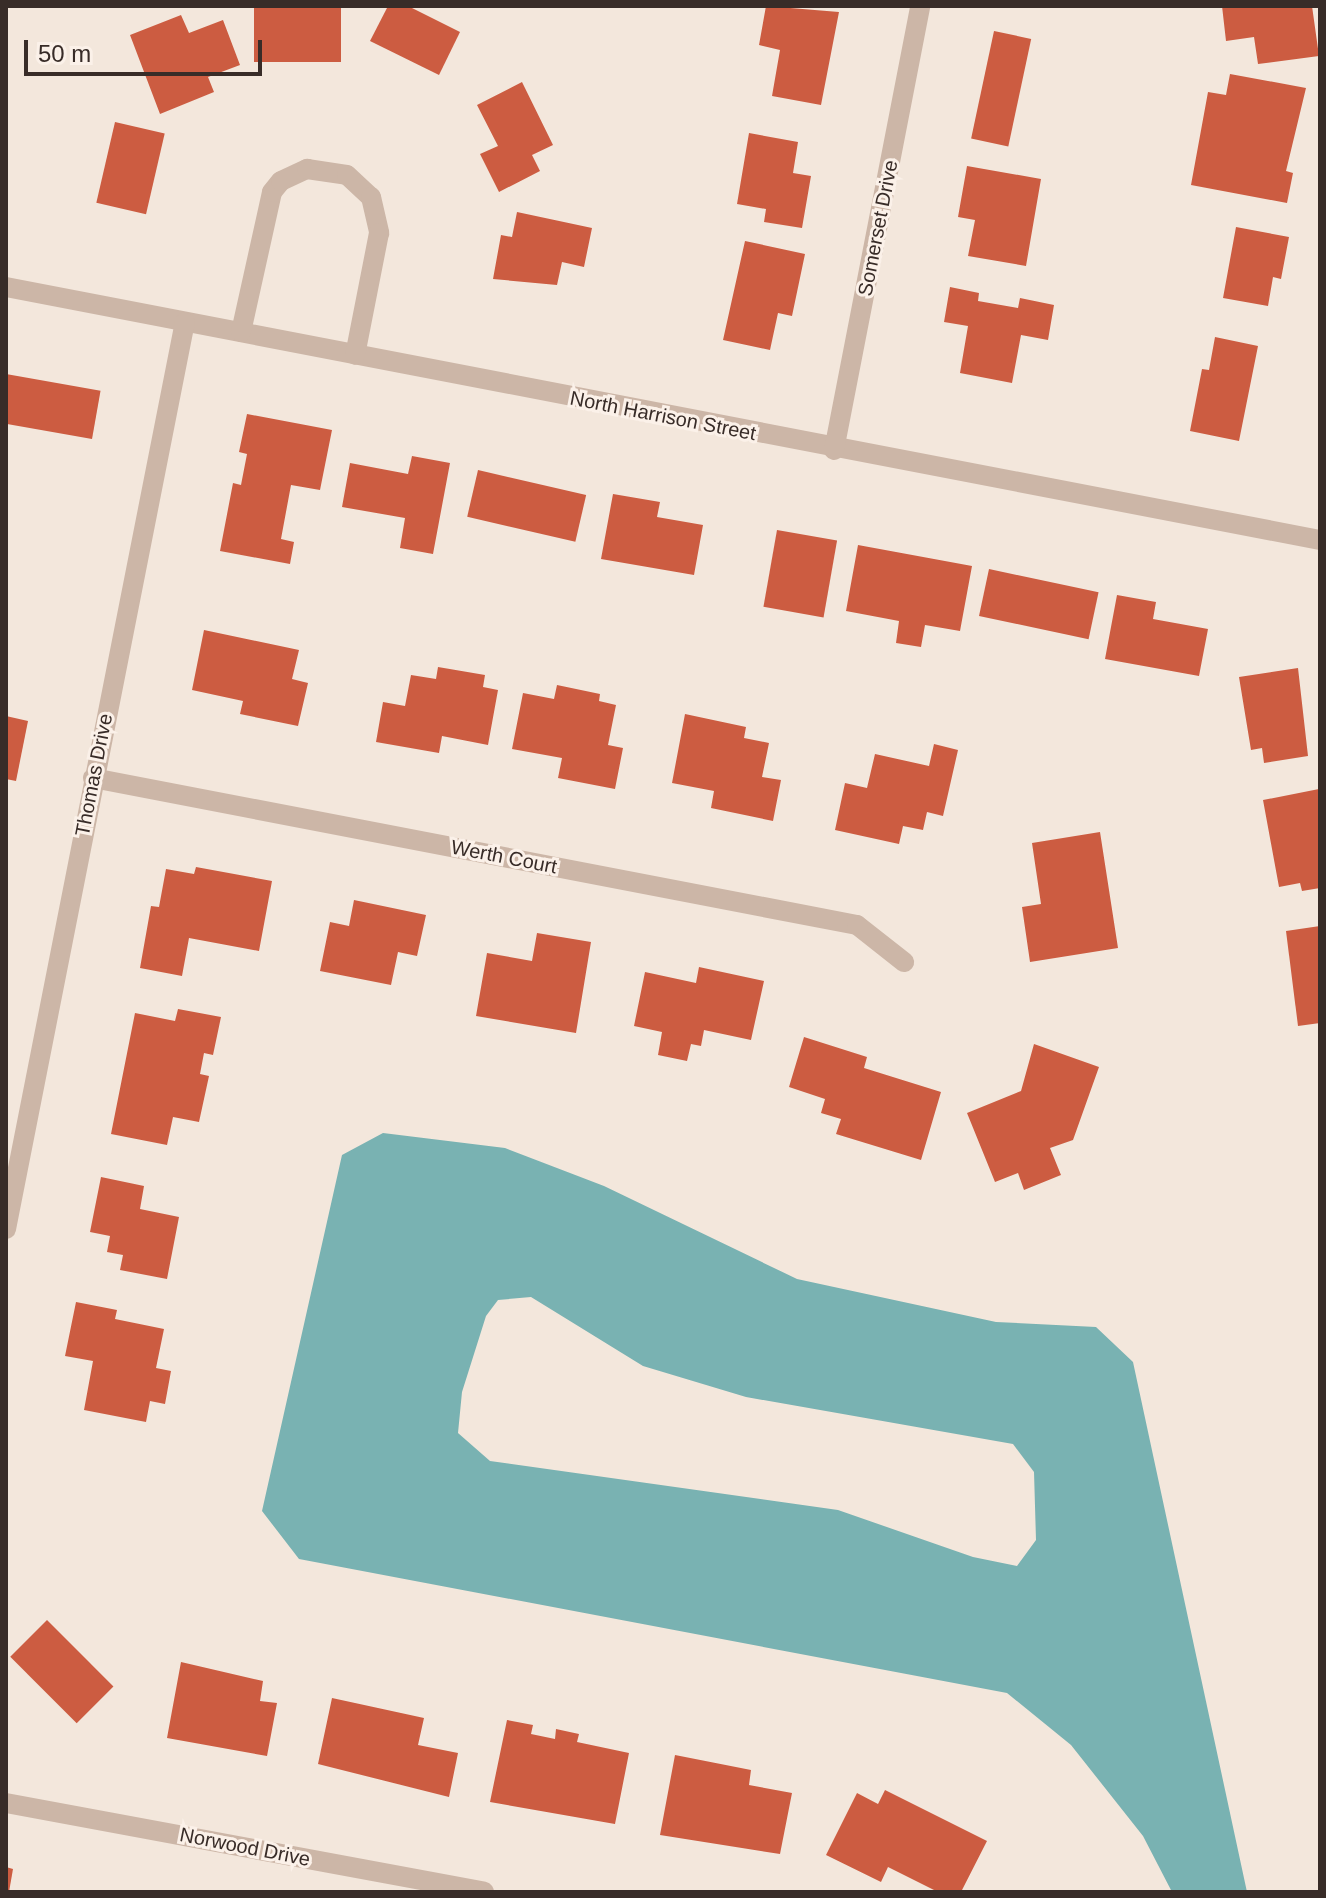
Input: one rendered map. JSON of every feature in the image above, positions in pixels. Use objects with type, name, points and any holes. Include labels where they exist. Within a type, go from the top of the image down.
[{"type":"street","name":"Somerset Drive","points":[[834,450],[920,6]]},
{"type":"street","points":[[241,332],[272,192],[281,181],[307,169],[347,175],[371,197],[379,233],[355,355]]},
{"type":"street","name":"North Harrison Street","points":[[6,287],[834,450],[1320,540]]},
{"type":"street","name":"Thomas Drive","points":[[6,1229],[185,322]]},
{"type":"street","name":"Werth Court","points":[[93,778],[857,925],[904,962]]},
{"type":"street","name":"Norwood Drive","points":[[6,1803],[484,1892]]},
{"type":"water","points":[[383,1133],[505,1148],[604,1186],[797,1279],[996,1322],[1096,1327],[1133,1362],[1247,1892],[1172,1892],[1143,1836],[1071,1745],[1007,1693],[299,1559],[262,1511],[342,1155]],"holes":[[[531,1297],[643,1366],[746,1397],[1013,1444],[1034,1472],[1036,1540],[1017,1566],[973,1557],[838,1510],[490,1461],[458,1433],[462,1392],[486,1316],[498,1300]]]},
{"type":"building","points":[[254,6],[341,6],[341,62],[254,62]]},
{"type":"building","points":[[388,6],[408,6],[460,32],[439,75],[370,41]]},
{"type":"building","points":[[766,6],[839,12],[821,105],[772,96],[780,50],[759,45]]},
{"type":"building","points":[[1222,6],[1312,6],[1319,56],[1258,64],[1254,37],[1226,41]]},
{"type":"building","points":[[181,15],[189,33],[223,20],[240,65],[208,77],[214,92],[160,114],[130,35]]},
{"type":"building","points":[[994,31],[1031,39],[1008,146],[971,139]]},
{"type":"building","points":[[1230,74],[1306,88],[1286,171],[1293,173],[1287,203],[1191,185],[1208,92],[1226,95]]},
{"type":"building","points":[[522,82],[553,145],[532,155],[540,171],[499,192],[480,154],[498,146],[477,105]]},
{"type":"building","points":[[115,122],[165,133],[146,214],[96,203]]},
{"type":"building","points":[[749,133],[798,142],[793,173],[811,176],[802,228],[764,222],[766,209],[737,204]]},
{"type":"building","points":[[967,166],[1041,179],[1026,266],[968,256],[975,220],[958,217]]},
{"type":"building","points":[[517,212],[592,228],[584,267],[562,262],[557,285],[493,279],[501,235],[512,237]]},
{"type":"building","points":[[1236,227],[1289,237],[1281,279],[1273,277],[1268,306],[1223,298]]},
{"type":"building","points":[[745,241],[805,254],[792,316],[778,313],[770,350],[723,340]]},
{"type":"building","points":[[950,287],[979,293],[978,301],[1018,308],[1020,298],[1054,305],[1048,340],[1021,335],[1012,383],[960,373],[968,326],[944,322]]},
{"type":"building","points":[[1215,337],[1258,346],[1239,441],[1190,431],[1202,369],[1209,370]]},
{"type":"building","points":[[6,374],[101,391],[92,439],[6,424]]},
{"type":"building","points":[[247,414],[332,430],[320,490],[291,485],[281,539],[294,542],[290,564],[220,551],[233,483],[241,485],[247,454],[239,452]]},
{"type":"building","points":[[412,456],[450,463],[433,554],[400,548],[405,518],[342,507],[350,463],[408,474]]},
{"type":"building","points":[[478,470],[586,495],[575,542],[467,517]]},
{"type":"building","points":[[613,494],[660,502],[657,517],[703,525],[694,575],[601,559]]},
{"type":"building","points":[[777,530],[837,541],[824,617],[763,607]]},
{"type":"building","points":[[858,545],[972,566],[960,631],[925,625],[921,647],[896,643],[899,621],[846,611]]},
{"type":"building","points":[[989,569],[1099,592],[1089,639],[979,616]]},
{"type":"building","points":[[1117,595],[1156,602],[1153,619],[1208,629],[1199,676],[1105,659]]},
{"type":"building","points":[[204,630],[299,650],[292,679],[308,683],[298,726],[240,714],[243,701],[192,690]]},
{"type":"building","points":[[438,667],[485,675],[483,687],[498,690],[488,745],[442,736],[439,753],[376,742],[383,702],[405,706],[411,675],[436,679]]},
{"type":"building","points":[[1298,668],[1308,756],[1264,763],[1262,748],[1251,750],[1239,677]]},
{"type":"building","points":[[557,685],[600,694],[599,701],[616,705],[608,745],[623,748],[615,789],[558,778],[562,758],[512,749],[523,693],[554,699]]},
{"type":"building","points":[[685,714],[746,727],[744,738],[769,743],[762,777],[781,780],[773,821],[711,808],[714,791],[672,783]]},
{"type":"building","points":[[6,716],[28,721],[16,781],[6,779]]},
{"type":"building","points":[[934,744],[958,750],[943,816],[927,812],[923,830],[903,826],[899,844],[835,830],[845,783],[867,788],[875,754],[929,766]]},
{"type":"building","points":[[1319,789],[1320,888],[1302,891],[1300,883],[1279,887],[1263,800]]},
{"type":"building","points":[[1100,832],[1118,948],[1030,962],[1022,907],[1041,904],[1032,843]]},
{"type":"building","points":[[196,867],[272,881],[259,951],[189,938],[182,976],[140,968],[151,906],[159,907],[166,869],[194,874]]},
{"type":"building","points":[[354,900],[426,915],[417,956],[398,952],[391,985],[320,971],[330,922],[349,926]]},
{"type":"building","points":[[1320,926],[1320,1023],[1298,1026],[1286,931]]},
{"type":"building","points":[[537,933],[591,942],[576,1033],[476,1016],[487,953],[532,961]]},
{"type":"building","points":[[699,967],[764,981],[751,1040],[704,1030],[701,1046],[691,1044],[687,1061],[658,1055],[662,1032],[634,1026],[645,972],[696,983]]},
{"type":"building","points":[[178,1009],[221,1017],[213,1055],[204,1053],[200,1074],[209,1076],[199,1122],[173,1117],[167,1145],[111,1134],[135,1013],[175,1021]]},
{"type":"building","points":[[804,1037],[867,1057],[864,1068],[941,1092],[921,1160],[836,1134],[841,1119],[821,1113],[825,1099],[789,1087]]},
{"type":"building","points":[[1034,1044],[1099,1067],[1073,1140],[1050,1148],[1061,1175],[1024,1190],[1018,1173],[995,1182],[967,1113],[1021,1091]]},
{"type":"building","points":[[101,1177],[144,1186],[140,1209],[179,1217],[167,1279],[120,1270],[123,1255],[107,1252],[110,1236],[90,1232]]},
{"type":"building","points":[[76,1302],[117,1310],[115,1319],[164,1329],[156,1368],[171,1371],[165,1404],[150,1401],[146,1422],[84,1410],[93,1361],[65,1356]]},
{"type":"building","points":[[47,1620],[113,1686],[77,1723],[10,1657]]},
{"type":"building","points":[[181,1662],[263,1681],[260,1701],[277,1703],[267,1756],[167,1738]]},
{"type":"building","points":[[332,1698],[424,1718],[418,1745],[458,1753],[449,1797],[318,1764]]},
{"type":"building","points":[[507,1720],[533,1725],[531,1734],[555,1739],[556,1729],[579,1734],[577,1742],[629,1753],[615,1824],[490,1802]]},
{"type":"building","points":[[675,1755],[751,1770],[749,1785],[792,1793],[780,1854],[660,1835]]},
{"type":"building","points":[[885,1790],[987,1841],[961,1892],[938,1892],[888,1867],[881,1882],[826,1855],[857,1793],[878,1804]]},
{"type":"building","points":[[6,1867],[13,1869],[9,1892],[6,1892]]}]
